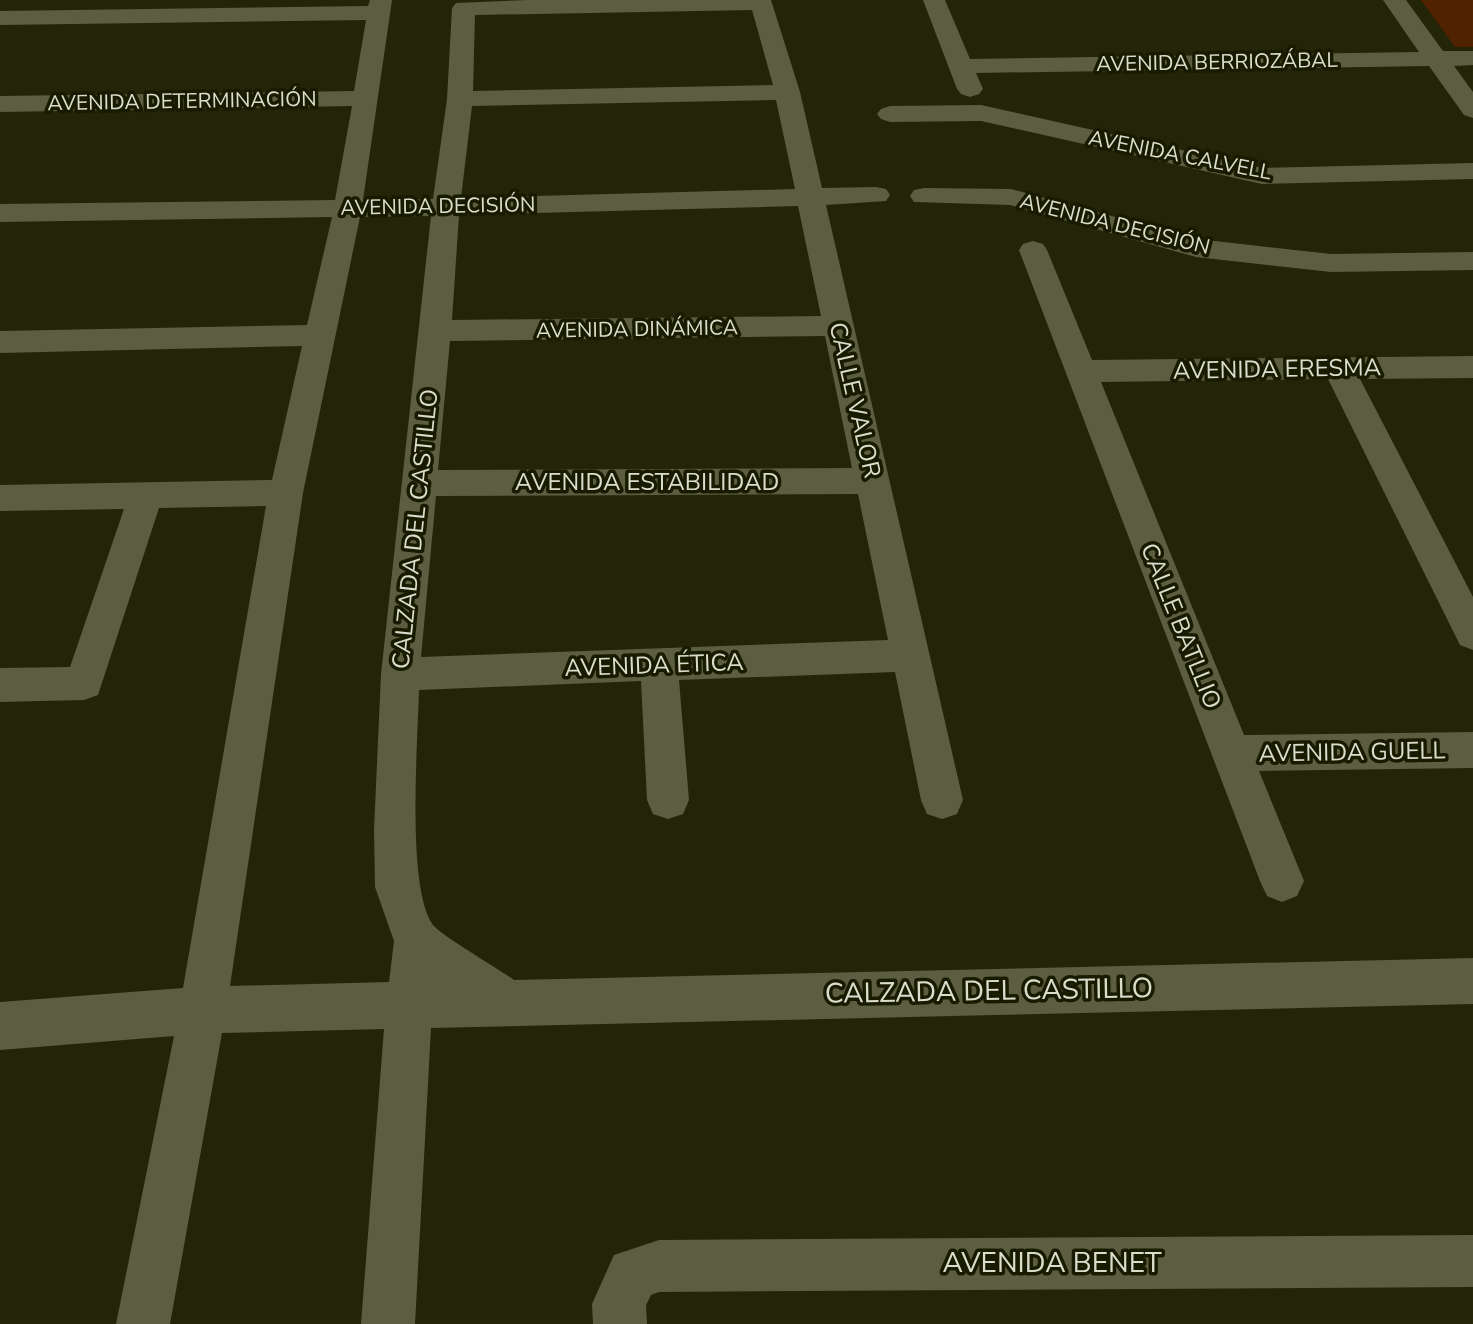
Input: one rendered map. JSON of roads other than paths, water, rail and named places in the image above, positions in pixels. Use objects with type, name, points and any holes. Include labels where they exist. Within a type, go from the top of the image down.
[{"type":"street","points":[[934,0],[981,113]]},
{"type":"street","points":[[1394,0],[1473,110]]},
{"type":"street","name":"CALZADA DEL CASTILLO","points":[[417,941],[397,887],[394,830],[400,674],[436,331],[446,207],[460,99],[464,8],[762,2]]},
{"type":"street","name":"CALLE VALOR","points":[[762,2],[787,92],[942,800]]},
{"type":"street","points":[[0,18],[380,7],[348,208],[286,493],[203,1010],[143,1324]]},
{"type":"street","name":"AVENIDA BERRIOZÁBAL","points":[[960,66],[1473,58]]},
{"type":"street","points":[[460,99],[787,92]]},
{"type":"street","name":"AVENIDA DETERMINACIÓN","points":[[0,104],[364,98]]},
{"type":"street","name":"AVENIDA CALVELL","points":[[890,114],[981,113],[1262,176],[1473,171]]},
{"type":"street","name":"AVENIDA DECISIÓN","points":[[0,213],[446,207],[876,195]]},
{"type":"street","name":"AVENIDA DECISIÓN","points":[[924,196],[1011,197],[1196,248],[1331,263],[1473,261]]},
{"type":"street","name":"CALLE BATLLIO","points":[[1033,250],[1283,881]]},
{"type":"street","name":"AVENIDA DINÁMICA","points":[[436,331],[838,326]]},
{"type":"street","points":[[0,342],[319,335]]},
{"type":"street","name":"AVENIDA ERESMA","points":[[1080,371],[1473,367]]},
{"type":"street","points":[[1338,368],[1473,634]]},
{"type":"street","name":"AVENIDA ESTABILIDAD","points":[[420,483],[874,481]]},
{"type":"street","points":[[0,498],[286,493]]},
{"type":"street","points":[[0,685],[84,683],[146,495]]},
{"type":"street","name":"AVENIDA ÉTICA","points":[[400,674],[909,655]]},
{"type":"street","points":[[659,665],[668,800]]},
{"type":"street","name":"AVENIDA GUELL","points":[[1231,753],[1473,750]]},
{"type":"street","points":[[387,1324],[409,1005],[417,941],[505,1001]]},
{"type":"street","name":"CALZADA DEL CASTILLO","points":[[0,1026],[203,1010],[505,1001],[1473,981]]},
{"type":"street","name":"AVENIDA BENET","points":[[620,1324],[619,1304],[633,1274],[659,1266],[1473,1261]]}]
